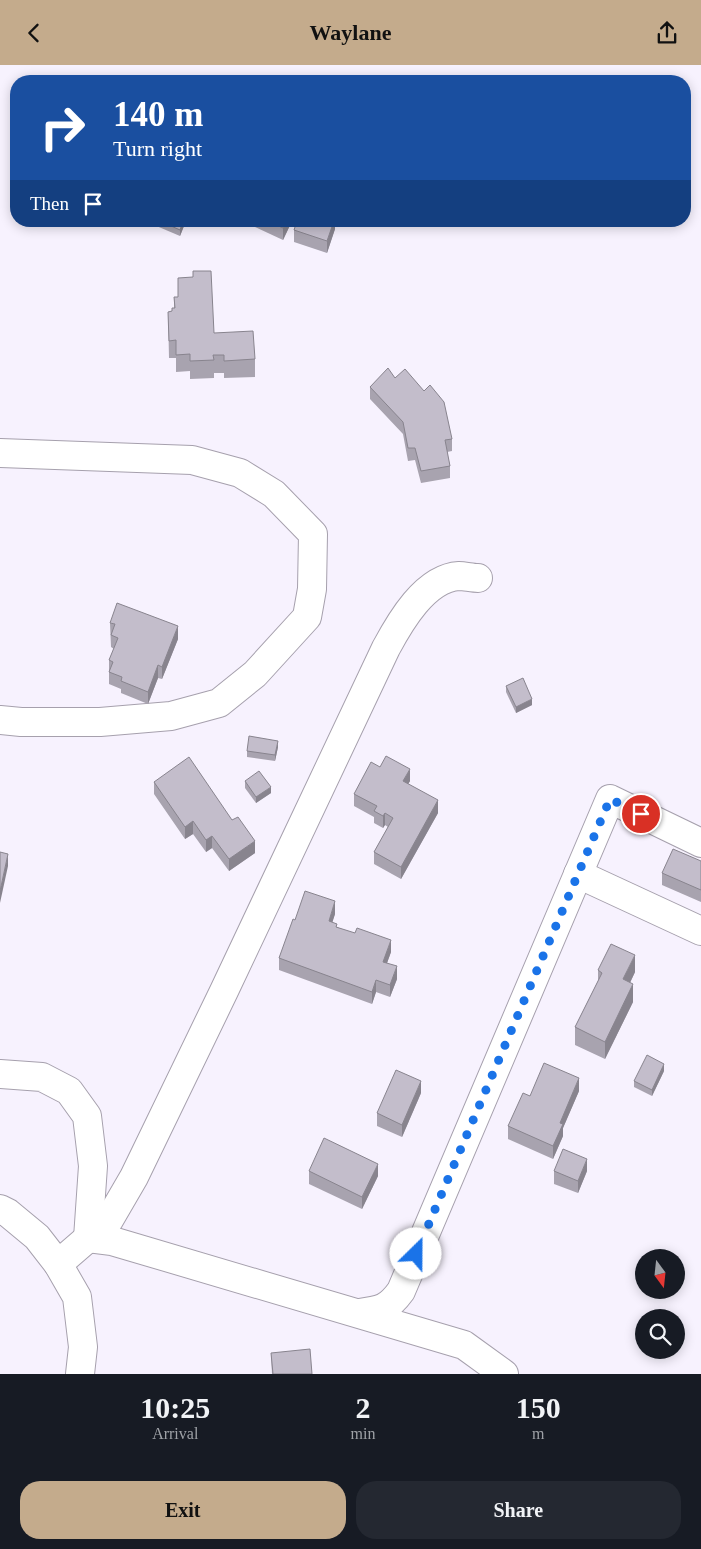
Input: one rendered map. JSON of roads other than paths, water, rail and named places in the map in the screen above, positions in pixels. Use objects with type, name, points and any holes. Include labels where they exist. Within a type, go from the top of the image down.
[{"type":"street","points":[[0,453],[192,460],[240,473],[274,495],[313,534],[312,589],[306,617],[255,674],[219,703],[171,716],[100,722],[21,722],[0,720]]},
{"type":"street","points":[[58,1264],[109,1220],[134,1177],[386,648],[401,622],[420,598],[438,582],[458,576],[478,578]]},
{"type":"street","points":[[359,1313],[379,1310],[392,1303],[401,1291],[610,799],[701,843]]},
{"type":"street","points":[[578,874],[701,931]]},
{"type":"street","points":[[0,1074],[42,1077],[69,1091],[87,1116],[93,1166],[88,1238]]},
{"type":"street","points":[[0,1209],[8,1213],[37,1237],[58,1264],[77,1297],[82,1347],[80,1374]]},
{"type":"street","points":[[88,1238],[112,1241],[464,1345],[504,1374]]}]
